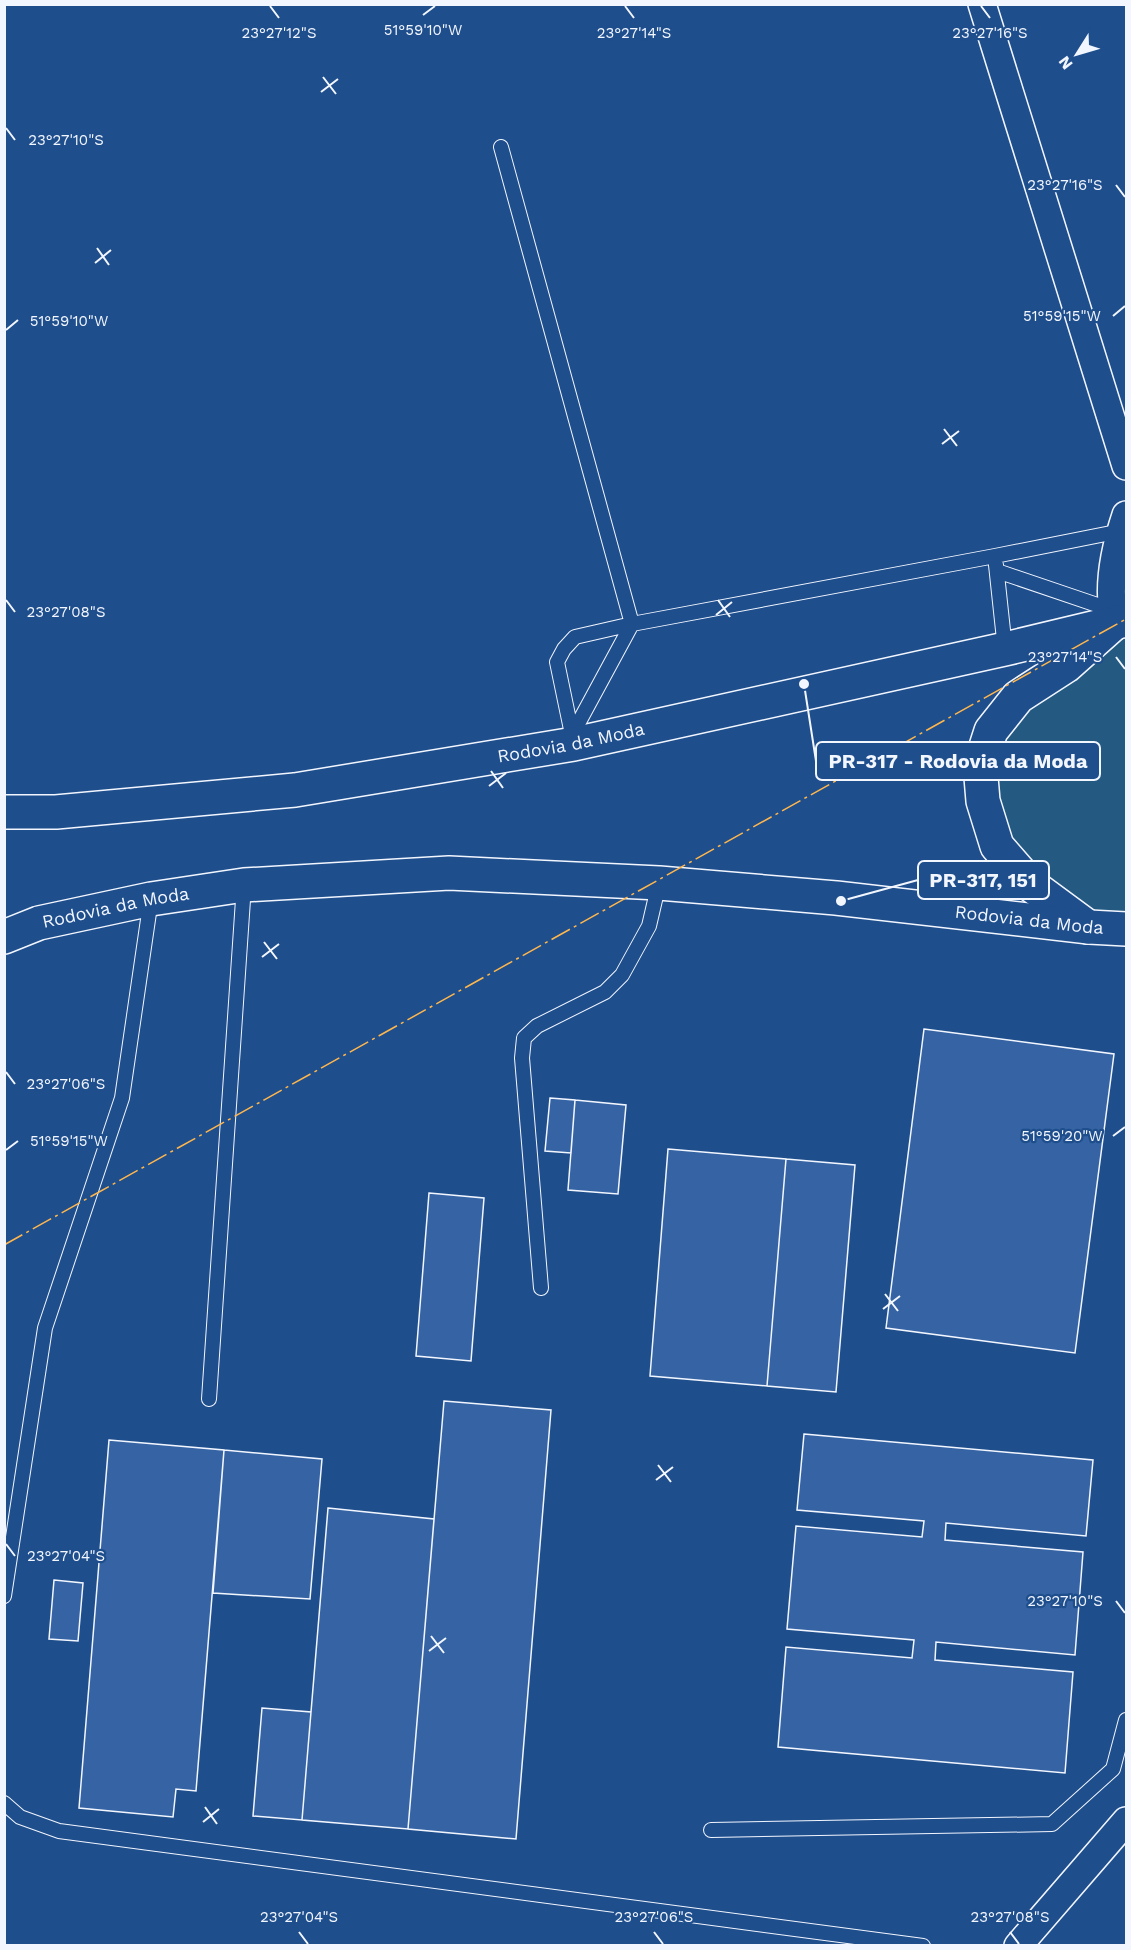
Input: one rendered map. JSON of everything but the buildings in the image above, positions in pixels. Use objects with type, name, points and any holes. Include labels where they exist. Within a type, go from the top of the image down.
[{"type":"highway","name":"Rodovia da Moda","points":[[4,812],[56,812],[295,790],[574,739],[1005,649],[1118,617]]},
{"type":"highway","points":[[1089,927],[1031,885],[997,846],[983,801],[980,765],[991,731],[1018,697],[1066,666],[1118,617]]},
{"type":"highway","name":"Rodovia da Moda","points":[[4,936],[39,923],[151,899],[243,885],[449,873],[659,883],[836,898],[1089,927],[1126,929]]},
{"type":"street","points":[[982,4],[1126,466]]},
{"type":"street","points":[[1118,617],[1114,562],[1124,523]]},
{"type":"street","points":[[1018,1946],[1126,1821]]},
{"type":"lane","points":[[501,147],[632,624],[574,739]]},
{"type":"lane","points":[[574,739],[557,662],[564,649],[575,637],[632,624],[996,556],[1124,523]]},
{"type":"lane","points":[[996,556],[1005,649]]},
{"type":"lane","points":[[997,571],[1118,617]]},
{"type":"lane","points":[[542,1288],[522,1058],[524,1038],[537,1026],[604,992],[622,975],[649,926],[659,883]]},
{"type":"lane","points":[[209,1400],[243,885]]},
{"type":"lane","points":[[4,1596],[45,1328],[122,1098],[151,899]]},
{"type":"lane","points":[[711,1830],[1052,1824],[1113,1768],[1126,1720]]},
{"type":"lane","points":[[4,1803],[20,1817],[59,1831],[924,1946]]},
{"type":"shaded area","points":[[1126,620],[1126,929],[1089,927],[997,846],[991,731]]},
{"type":"power","points":[[4,1245],[1126,619]]},
{"type":"place","name":"PR-317 - Rodovia da Moda","points":[[804,684]]},
{"type":"place","name":"PR-317, 151","points":[[841,901]]}]
